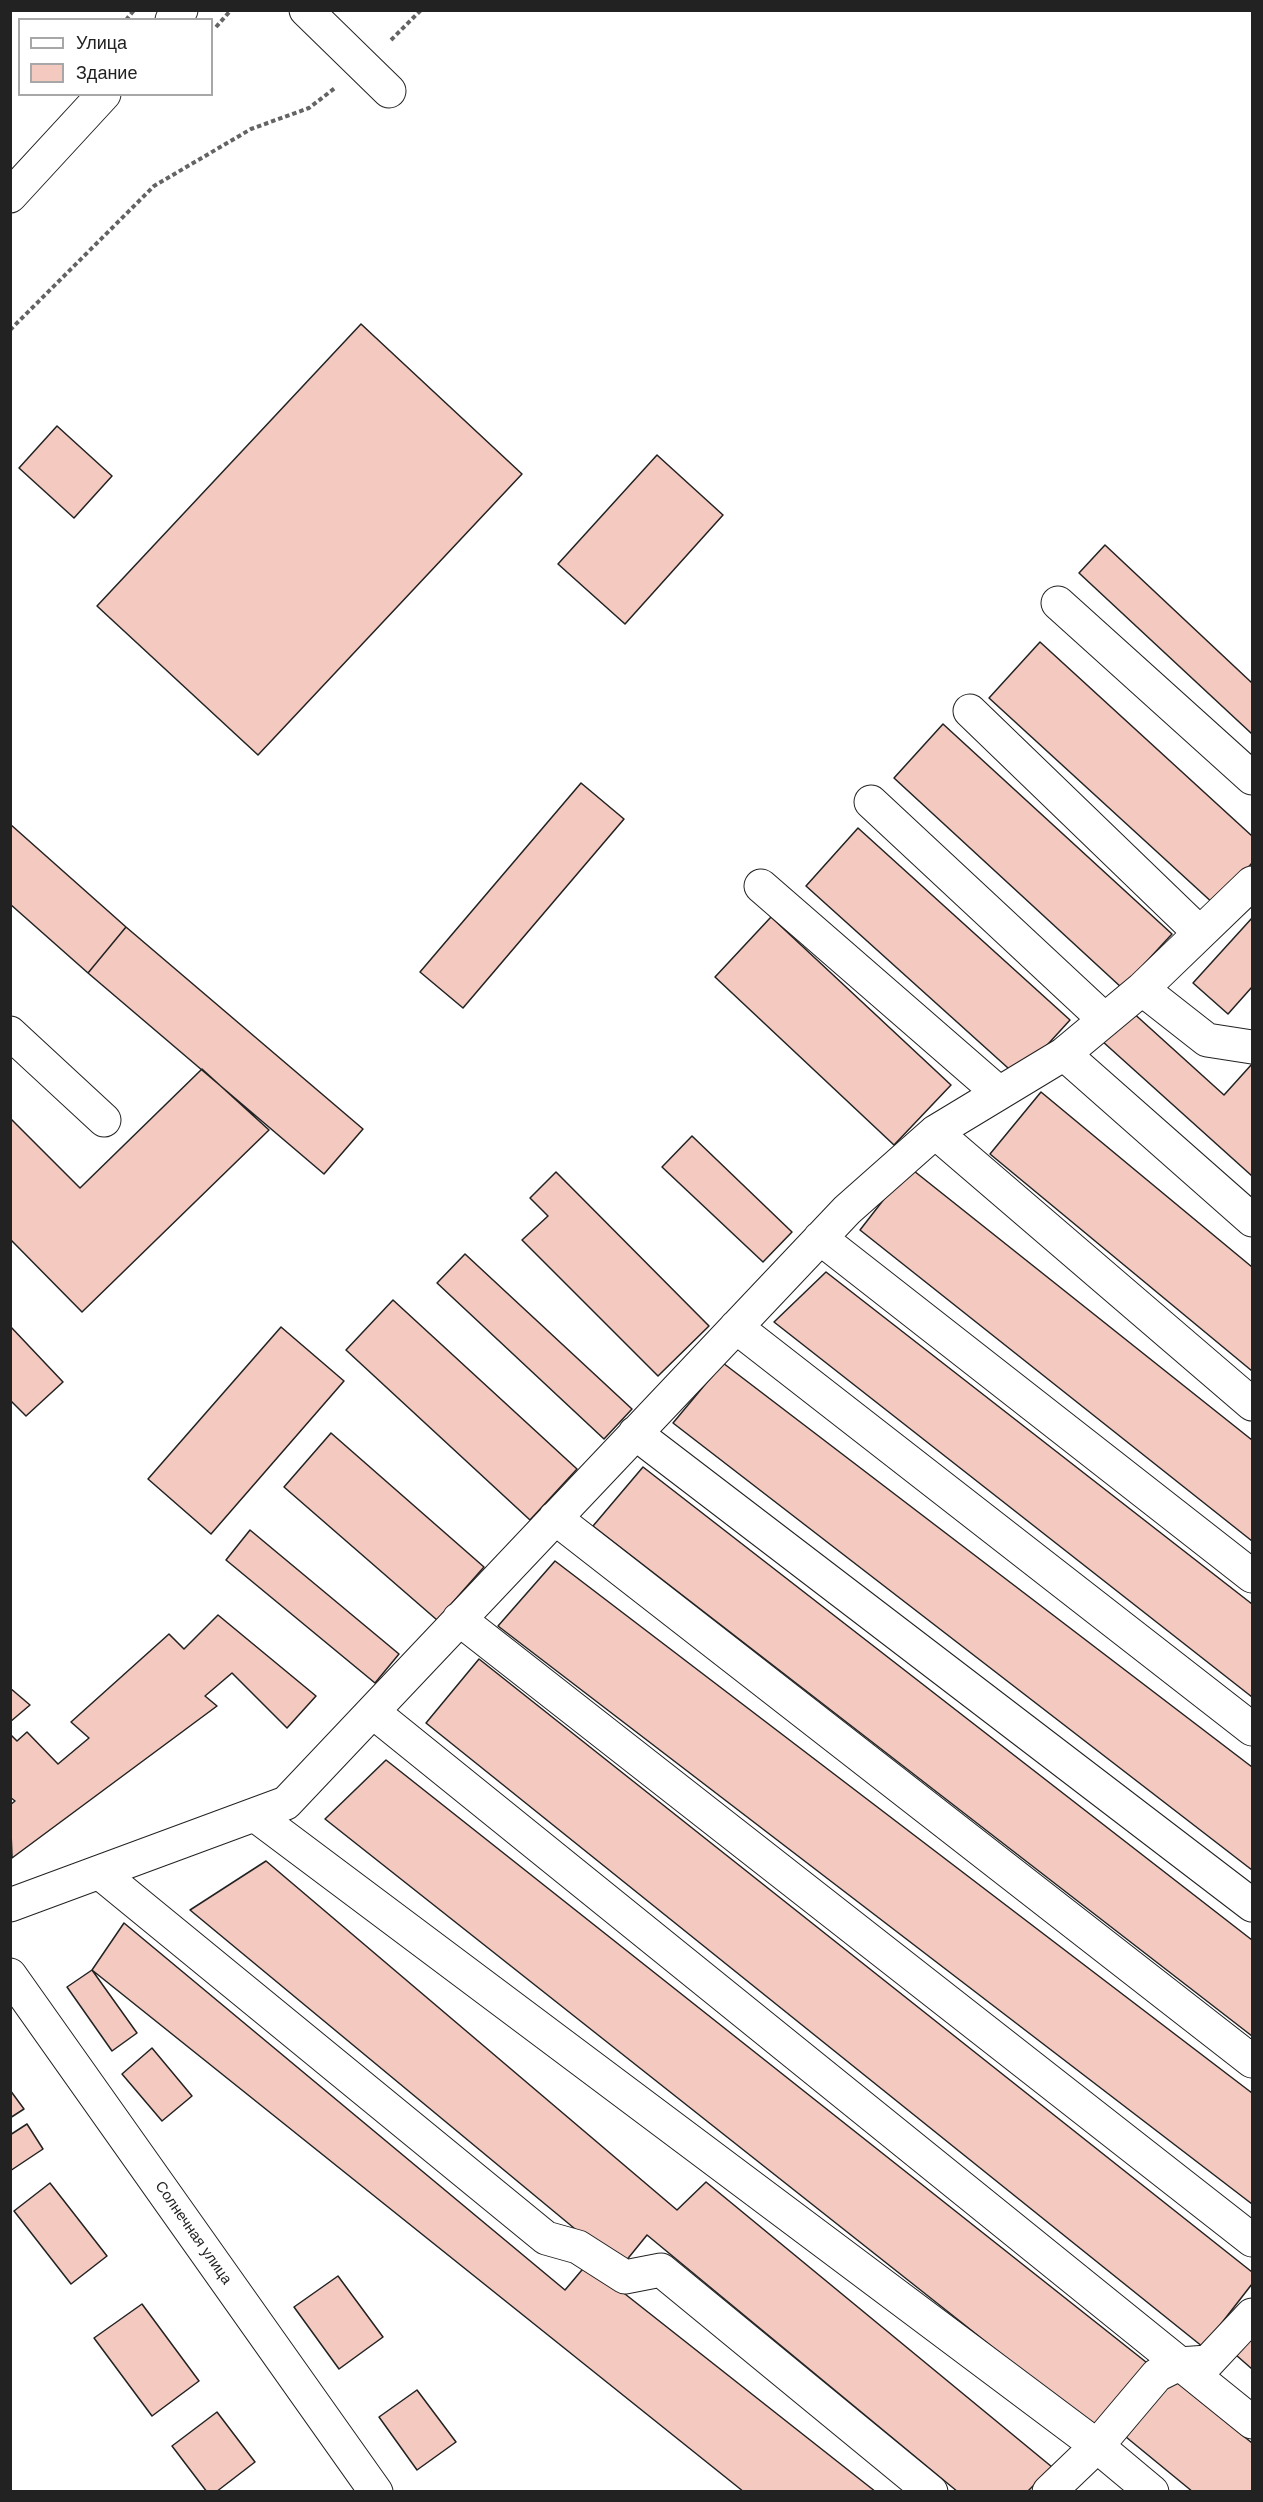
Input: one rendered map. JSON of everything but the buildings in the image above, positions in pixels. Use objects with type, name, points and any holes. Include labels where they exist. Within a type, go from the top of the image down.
[{"type":"street","points":[[306,10],[389,91]]},
{"type":"street","points":[[10,196],[102,96]]},
{"type":"street","points":[[1059,603],[1252,778]]},
{"type":"street","points":[[970,711],[1200,933]]},
{"type":"street","points":[[871,802],[1105,1020]]},
{"type":"street","points":[[10,1905],[286,1803],[847,1210],[935,1132],[1064,1054],[1142,989],[1252,883]]},
{"type":"street","points":[[761,886],[999,1093]]},
{"type":"street","points":[[1142,989],[1207,1040],[1252,1047]]},
{"type":"street","points":[[10,1033],[104,1120]]},
{"type":"street","points":[[1064,1054],[1252,1220]]},
{"type":"street","points":[[935,1132],[1252,1404]]},
{"type":"street","points":[[819,1238],[1252,1576]]},
{"type":"street","points":[[736,1327],[1252,1729]]},
{"type":"street","points":[[635,1434],[1252,1905]]},
{"type":"street","points":[[555,1518],[1252,2061]]},
{"type":"street","points":[[459,1619],[1252,2240]]},
{"type":"street","points":[[373,1712],[1252,2422]]},
{"type":"street","points":[[255,1815],[1097,2446],[1152,2492]]},
{"type":"street","points":[[99,1872],[546,2238],[578,2247],[625,2277],[661,2270],[931,2492]]},
{"type":"street","name":"Солнечная улица","points":[[10,1975],[376,2492]]},
{"type":"street","points":[[1049,2492],[1097,2446],[1157,2375],[1179,2364],[1208,2362],[1252,2315]]},
{"type":"path","points":[[213,31],[231,10]]},
{"type":"path","points":[[10,330],[154,186],[251,129],[309,108],[364,67],[421,10]]}]
